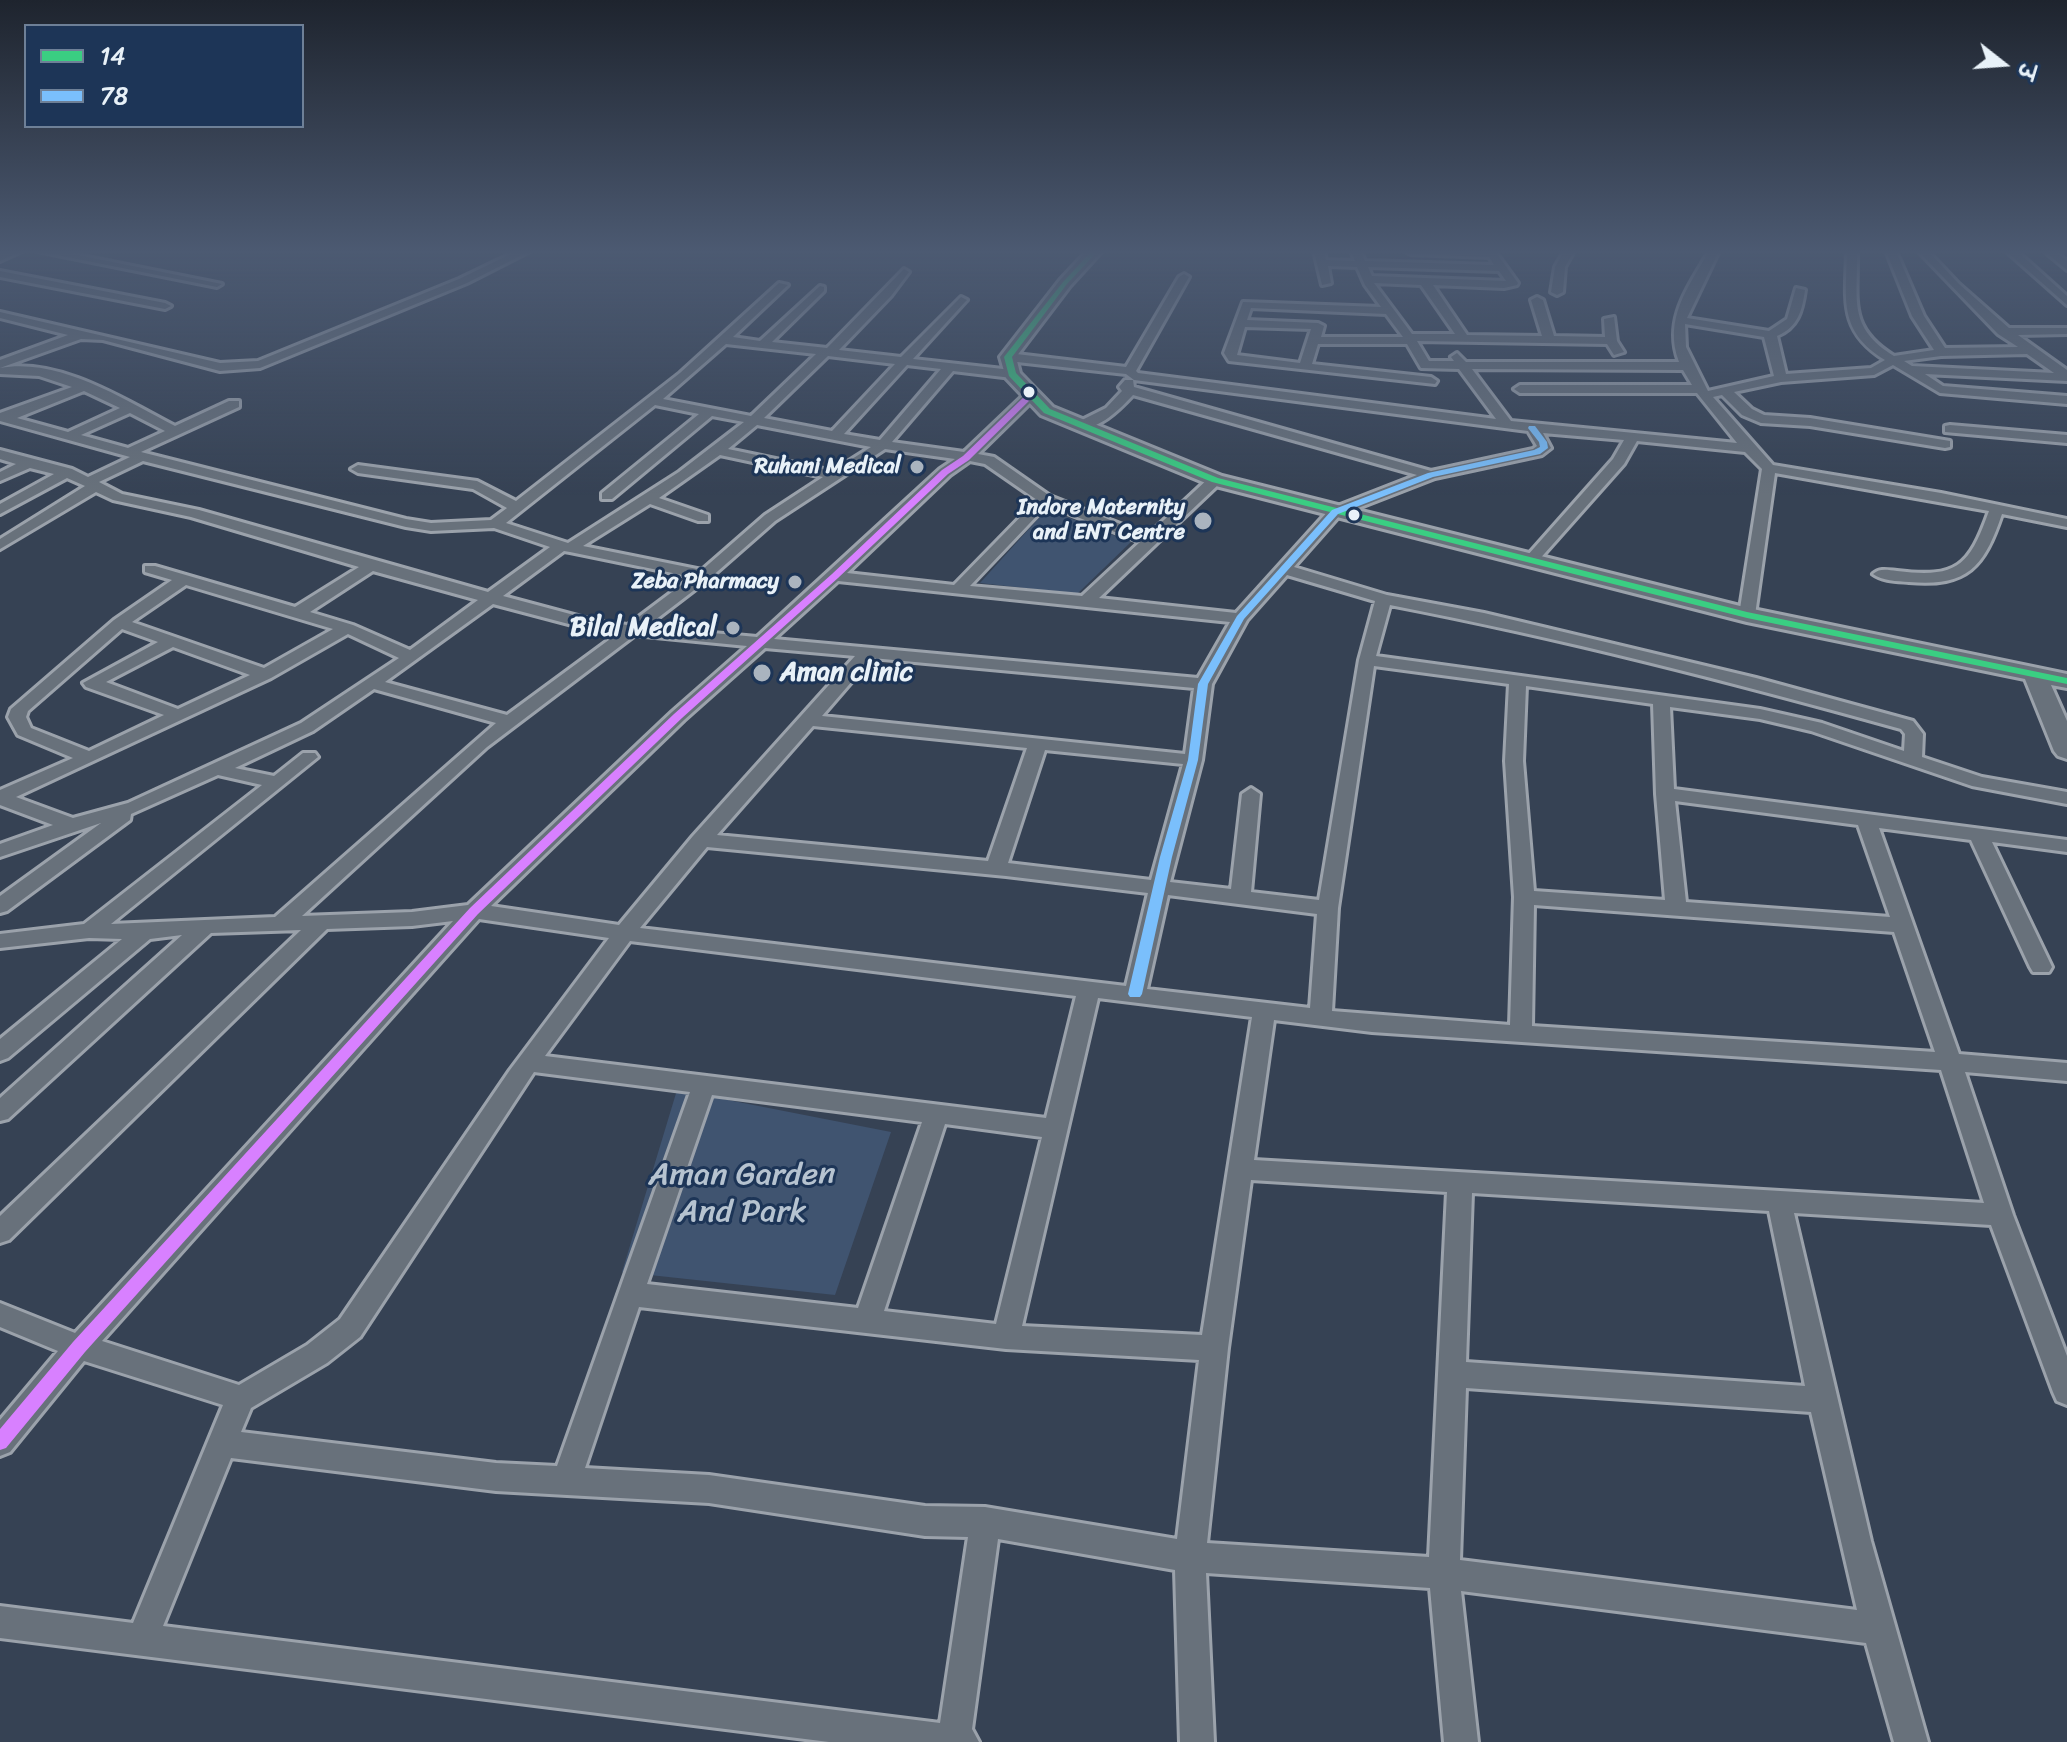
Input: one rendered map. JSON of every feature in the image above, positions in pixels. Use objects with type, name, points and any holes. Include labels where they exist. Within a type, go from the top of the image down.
[{"type":"main road","points":[[1032,332],[1010,365],[1030,396],[1047,411],[1215,480],[1747,615],[2067,681]]},
{"type":"main road","points":[[2036,677],[2067,751]]},
{"type":"street","points":[[69,332],[103,337],[220,367],[235,368],[260,364],[338,332]]},
{"type":"street","points":[[495,524],[653,401],[733,332]]},
{"type":"street","points":[[763,344],[775,332]]},
{"type":"street","points":[[0,851],[72,825],[135,807],[307,727],[374,684],[566,547],[649,499],[718,451],[757,419],[848,332]]},
{"type":"street","points":[[836,435],[932,332]]},
{"type":"street","points":[[1081,426],[1111,411],[1155,332]]},
{"type":"street","points":[[1236,332],[1230,353],[1233,358],[1305,367],[1439,399],[1506,424],[1748,448]]},
{"type":"street","points":[[1305,367],[1315,332]]},
{"type":"street","points":[[1405,332],[1425,365],[1439,399]]},
{"type":"street","points":[[1453,332],[1457,338],[1459,364],[1506,424]]},
{"type":"street","points":[[1547,332],[1549,340]]},
{"type":"street","points":[[1611,332],[1611,341],[1627,365]]},
{"type":"street","points":[[1677,332],[1686,366],[1748,448],[1769,468],[2067,523]]},
{"type":"street","points":[[1763,332],[1769,335],[1778,332]]},
{"type":"street","points":[[1862,332],[1875,349],[1896,359],[1940,389],[2067,400]]},
{"type":"street","points":[[1928,332],[1941,352]]},
{"type":"street","points":[[2002,332],[2067,376]]},
{"type":"street","points":[[0,364],[80,335]]},
{"type":"street","points":[[1769,335],[1781,378]]},
{"type":"street","points":[[1314,340],[1457,338],[1611,341]]},
{"type":"street","points":[[725,340],[950,367],[1010,365],[1131,379],[1439,399]]},
{"type":"street","points":[[1520,389],[1726,392],[1781,378],[1874,371],[1896,359],[1941,352],[2028,350]]},
{"type":"street","points":[[1425,365],[1686,366]]},
{"type":"street","points":[[280,924],[481,743],[705,575],[770,518],[883,445],[950,367]]},
{"type":"street","points":[[0,372],[11,368],[25,369],[83,387],[173,430]]},
{"type":"street","points":[[1911,370],[2067,376]]},
{"type":"street","points":[[1131,379],[1297,440],[1431,475]]},
{"type":"street","points":[[2,417],[83,387]]},
{"type":"street","points":[[1726,392],[1747,412],[1761,419],[1810,422],[1945,444]]},
{"type":"street","points":[[0,1442],[79,1347],[474,911],[759,643],[945,472],[966,458],[1030,396]]},
{"type":"street","points":[[653,401],[883,445],[989,460],[1045,499],[1148,540]]},
{"type":"street","points":[[0,545],[173,430],[234,404]]},
{"type":"street","points":[[71,435],[130,408]]},
{"type":"street","points":[[607,496],[711,410]]},
{"type":"street","points":[[2,417],[406,523],[431,527],[495,524],[566,547],[705,575]]},
{"type":"street","points":[[1135,994],[1193,760],[1203,684],[1240,618],[1335,512],[1431,475],[1537,452],[1544,448],[1543,442],[1532,428]]},
{"type":"street","points":[[1950,429],[2067,439]]},
{"type":"street","points":[[1532,559],[1619,461],[1633,437]]},
{"type":"street","points":[[718,451],[836,476]]},
{"type":"street","points":[[0,454],[67,472],[118,497],[194,513],[371,566],[599,627],[1203,684]]},
{"type":"street","points":[[0,477],[28,464]]},
{"type":"street","points":[[1747,615],[1769,468]]},
{"type":"street","points":[[358,469],[477,485],[516,507]]},
{"type":"street","points":[[0,510],[67,472]]},
{"type":"street","points":[[1086,601],[1215,480]]},
{"type":"street","points":[[649,499],[703,518]]},
{"type":"street","points":[[958,590],[1045,499]]},
{"type":"street","points":[[1881,574],[1937,579],[1959,576],[1985,548],[1997,509]]},
{"type":"street","points":[[300,611],[371,566]]},
{"type":"street","points":[[150,569],[300,611],[411,657]]},
{"type":"street","points":[[1285,569],[1384,599],[1484,618],[1741,679],[1907,725],[1914,734],[1913,758]]},
{"type":"street","points":[[835,576],[1240,618]]},
{"type":"street","points":[[89,758],[24,731],[17,717],[20,709],[120,623],[184,579]]},
{"type":"street","points":[[1320,1018],[1328,908],[1367,660],[1384,599]]},
{"type":"street","points":[[120,623],[265,674]]},
{"type":"street","points":[[0,797],[265,674],[347,628]]},
{"type":"street","points":[[172,641],[92,683],[179,715]]},
{"type":"street","points":[[141,1641],[240,1399],[317,1354],[350,1328],[528,1063],[624,933],[700,840],[868,652]]},
{"type":"street","points":[[1367,660],[1661,698],[1774,717],[1913,758],[1979,782],[2067,798]]},
{"type":"street","points":[[1518,680],[1514,761],[1524,897],[1521,1034]]},
{"type":"street","points":[[374,684],[509,721]]},
{"type":"street","points":[[1661,698],[1665,794],[1676,908]]},
{"type":"street","points":[[809,720],[1193,760]]},
{"type":"street","points":[[996,868],[1037,746]]},
{"type":"street","points":[[89,931],[309,757]]},
{"type":"street","points":[[215,769],[277,782]]},
{"type":"street","points":[[1240,897],[1251,794]]},
{"type":"street","points":[[1665,794],[2067,846]]},
{"type":"street","points":[[0,797],[72,825]]},
{"type":"street","points":[[0,906],[135,807]]},
{"type":"street","points":[[1866,819],[2000,1215],[2067,1392]]},
{"type":"street","points":[[1978,834],[2041,967]]},
{"type":"street","points":[[700,840],[996,868],[1328,908]]},
{"type":"street","points":[[1524,897],[1901,925]]},
{"type":"street","points":[[0,941],[89,931],[144,932],[206,926],[412,919],[474,911],[624,933],[1320,1018],[2067,1072]]},
{"type":"street","points":[[0,1232],[322,922]]},
{"type":"street","points":[[0,1112],[206,926]]},
{"type":"street","points":[[0,1052],[144,932]]},
{"type":"street","points":[[1006,1337],[1089,988]]},
{"type":"street","points":[[1197,1742],[1190,1557],[1214,1348],[1264,1010]]},
{"type":"street","points":[[528,1063],[1055,1129]]},
{"type":"street","points":[[567,1479],[705,1083]]},
{"type":"street","points":[[867,1321],[936,1115]]},
{"type":"street","points":[[1239,1169],[2000,1215]]},
{"type":"street","points":[[1460,1182],[1444,1573],[1461,1742]]},
{"type":"street","points":[[1779,1201],[1876,1628],[1911,1742]]},
{"type":"street","points":[[630,1294],[1006,1337],[1214,1348]]},
{"type":"street","points":[[0,1315],[79,1347],[219,1389],[240,1399]]},
{"type":"street","points":[[1453,1374],[1822,1400]]},
{"type":"street","points":[[222,1443],[496,1477],[709,1489],[925,1521],[985,1522],[1190,1557],[1444,1573],[1876,1628]]},
{"type":"street","points":[[954,1741],[985,1522]]},
{"type":"street","points":[[0,1622],[962,1742]]},
{"type":"green space","points":[[1047,509],[1131,542],[1077,594],[980,583]]},
{"type":"green space","name":"Aman Garden And Park","points":[[677,1090],[891,1132],[835,1295],[622,1272]]},
{"type":"transit line","name":"14","points":[[1027,332],[1008,357],[1012,374],[1047,411],[1215,480],[1747,615],[2067,681]]},
{"type":"transit line","points":[[0,1442],[79,1347],[474,911],[678,716],[835,576],[945,472],[966,458],[1030,396]]},
{"type":"transit line","name":"78","points":[[1135,994],[1166,857],[1193,760],[1203,684],[1240,618],[1335,512],[1431,475],[1537,452],[1544,448],[1543,442],[1532,428]]},
{"type":"place","name":"Ruhani Medical","points":[[917,467]]},
{"type":"place","name":"Indore Maternity and ENT Centre","points":[[1203,521]]},
{"type":"place","name":"Zeba Pharmacy","points":[[795,582]]},
{"type":"place","name":"Bilal Medical","points":[[733,628]]},
{"type":"place","name":"Aman clinic","points":[[762,673]]}]
